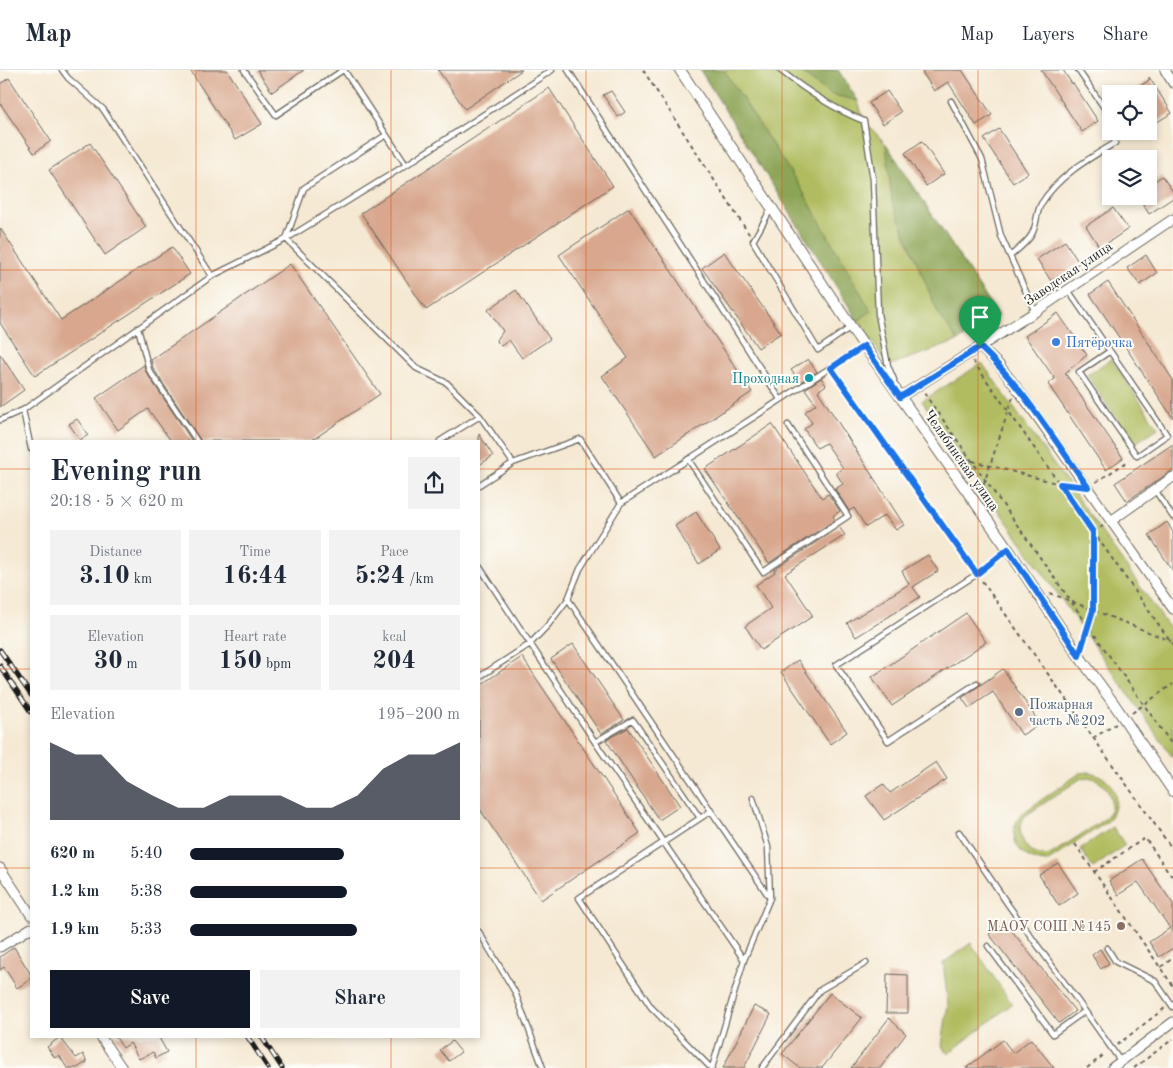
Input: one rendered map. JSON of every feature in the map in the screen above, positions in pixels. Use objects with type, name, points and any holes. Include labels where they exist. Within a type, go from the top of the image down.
[{"type":"street","name":"Челябинская улица","points":[[680,70],[851,327],[977,504],[1173,791]]},
{"type":"street","points":[[1164,70],[1173,83]]},
{"type":"street","name":"Заводская улица","points":[[900,397],[1035,312],[1173,219]]},
{"type":"street","points":[[980,347],[999,365],[1017,388],[1173,609]]},
{"type":"street","points":[[1111,521],[1173,477]]},
{"type":"street","points":[[0,868],[30,913]]},
{"type":"street","points":[[0,947],[30,929]]},
{"type":"street","points":[[1112,1068],[1173,1022]]},
{"type":"street","points":[[101,1038],[122,1068]]},
{"type":"lane","points":[[62,70],[68,78],[103,109],[212,276]]},
{"type":"lane","points":[[244,70],[276,115],[343,70],[406,164]]},
{"type":"lane","points":[[0,420],[23,410],[212,276],[286,239],[552,70]]},
{"type":"lane","points":[[568,70],[780,399]]},
{"type":"lane","points":[[780,70],[798,84],[848,114],[864,121],[873,180],[878,314],[888,366],[900,397]]},
{"type":"lane","points":[[1078,70],[1102,106]]},
{"type":"lane","points":[[951,101],[982,159],[1001,236],[1035,312]]},
{"type":"lane","points":[[286,239],[304,188],[386,135]]},
{"type":"lane","points":[[1010,256],[1032,235],[1040,205],[1058,183],[1084,161],[1115,142],[1114,140]]},
{"type":"lane","points":[[772,208],[753,241],[818,350],[851,327]]},
{"type":"lane","points":[[286,239],[416,368],[447,383],[480,416],[513,463]]},
{"type":"lane","points":[[1068,290],[1167,435]]},
{"type":"lane","points":[[138,328],[149,370],[196,440]]},
{"type":"lane","points":[[480,676],[530,644],[549,624],[568,599],[580,570],[621,503],[864,346]]},
{"type":"lane","points":[[1110,351],[1079,372],[1137,456],[1173,431]]},
{"type":"lane","points":[[23,410],[30,444]]},
{"type":"lane","points":[[442,440],[480,416]]},
{"type":"lane","points":[[688,459],[764,572],[848,516],[788,425]]},
{"type":"lane","points":[[480,484],[513,463],[580,439],[621,503]]},
{"type":"lane","points":[[1155,490],[1173,517]]},
{"type":"lane","points":[[977,683],[888,741],[836,665],[977,574],[1008,549]]},
{"type":"lane","points":[[480,568],[595,742],[744,960]]},
{"type":"lane","points":[[568,599],[770,898]]},
{"type":"lane","points":[[595,742],[633,720],[700,818]]},
{"type":"lane","points":[[711,811],[579,898],[651,1007],[711,1068],[744,960],[770,898],[768,847],[753,798]]},
{"type":"lane","points":[[959,832],[1120,1062]]},
{"type":"lane","points":[[480,934],[515,992],[544,1068]]},
{"type":"lane","points":[[988,946],[1053,1034],[1085,1011]]},
{"type":"lane","points":[[1107,948],[1116,962],[1155,981],[1172,1005]]},
{"type":"lane","points":[[762,1068],[820,990],[866,962]]},
{"type":"path","points":[[643,70],[753,241]]},
{"type":"path","points":[[969,355],[1093,532],[1172,640],[1173,645]]},
{"type":"path","points":[[831,368],[1173,850]]},
{"type":"path","points":[[918,385],[1173,746]]},
{"type":"path","points":[[977,504],[1010,404]]},
{"type":"path","points":[[940,452],[1060,484],[1088,487],[1137,456]]},
{"type":"path","points":[[1079,656],[1093,610],[1093,532]]},
{"type":"path","points":[[1032,585],[1071,602],[1172,640]]},
{"type":"path","points":[[1093,738],[1124,719],[1173,684]]},
{"type":"path","points":[[1094,872],[1145,838],[1173,878]]},
{"type":"path","points":[[1075,844],[1173,986]]},
{"type":"path","points":[[1160,967],[1173,958]]},
{"type":"path","points":[[1086,1068],[1172,1005]]},
{"type":"path","points":[[1134,1068],[1173,1038]]},
{"type":"green space","points":[[700,70],[838,70],[858,101],[864,121],[886,144],[998,316],[958,341],[888,366]]},
{"type":"green space","points":[[700,70],[724,70],[802,190],[871,311],[858,321]]},
{"type":"green space","points":[[798,70],[838,70],[858,101],[830,94]]},
{"type":"green space","points":[[886,144],[998,316],[958,341],[938,313],[892,202]]},
{"type":"green space","points":[[1111,359],[1158,428],[1134,444],[1087,375]]},
{"type":"green space","points":[[982,363],[1173,633],[1173,758],[922,401]]},
{"type":"green space","points":[[1089,772],[1098,775],[1110,784],[1116,798],[1113,813],[1108,821],[1047,862],[1037,861],[1029,857],[1022,852],[1015,839],[1014,831],[1021,814],[1080,773]],"holes":[[[1088,777],[1096,779],[1107,789],[1111,799],[1111,808],[1106,818],[1050,855],[1035,854],[1029,850],[1020,830],[1025,816],[1080,779]]]},
{"type":"green space","points":[[1113,827],[1125,845],[1093,868],[1080,849]]},
{"type":"green space","points":[[971,943],[1012,1004],[948,1054],[942,1046],[948,1004],[943,963]]},
{"type":"building","points":[[190,70],[227,70],[262,124],[235,140]]},
{"type":"building","points":[[257,70],[304,70],[272,92]]},
{"type":"building","points":[[438,70],[522,70],[465,109]]},
{"type":"building","points":[[921,70],[962,70],[992,115],[976,125],[948,82],[934,91]]},
{"type":"building","points":[[1041,70],[1063,70],[1098,121],[1082,132]]},
{"type":"building","points":[[1149,77],[1154,85],[1142,85],[1149,80]]},
{"type":"building","points":[[9,78],[51,141],[34,153],[0,103],[0,84]]},
{"type":"building","points":[[549,88],[613,186],[426,310],[361,213]]},
{"type":"building","points":[[1157,90],[1172,113],[1157,122]]},
{"type":"building","points":[[611,91],[625,112],[618,117],[603,95]]},
{"type":"building","points":[[887,91],[901,112],[883,124],[869,103]]},
{"type":"building","points":[[999,129],[1028,173],[1013,183],[984,139]]},
{"type":"building","points":[[922,141],[944,174],[926,186],[905,153]]},
{"type":"building","points":[[90,143],[146,227],[105,255],[49,170]]},
{"type":"building","points":[[1162,176],[1173,192],[1173,198],[1149,214],[1144,205],[1157,205],[1157,179]]},
{"type":"building","points":[[629,208],[752,392],[656,456],[602,376],[628,358],[559,255]]},
{"type":"building","points":[[1113,208],[1128,229],[1100,248],[1086,226]]},
{"type":"building","points":[[0,228],[61,320],[172,247],[190,274],[35,376],[0,323]]},
{"type":"building","points":[[1065,241],[1079,263],[1051,281],[1037,259]]},
{"type":"building","points":[[724,252],[781,333],[758,348],[702,268]]},
{"type":"building","points":[[1146,255],[1157,273],[1140,285],[1127,268]]},
{"type":"building","points":[[290,264],[380,394],[312,440],[200,440],[153,368],[151,360]]},
{"type":"building","points":[[1108,282],[1173,380],[1173,418],[1090,294]]},
{"type":"building","points":[[516,290],[550,339],[522,358],[509,340],[501,346],[498,343],[497,340],[503,331],[488,310]]},
{"type":"building","points":[[1058,313],[1087,355],[1065,373],[1123,458],[1106,470],[1048,384],[1055,379],[1025,336]]},
{"type":"building","points":[[0,354],[24,390],[0,407]]},
{"type":"building","points":[[808,359],[817,372],[800,382],[791,370]]},
{"type":"building","points":[[144,365],[146,372],[191,440],[170,440],[148,409],[118,430],[96,398]]},
{"type":"building","points":[[821,378],[826,385],[818,391],[904,525],[896,530],[885,515],[866,527],[854,508],[849,511],[835,489],[843,484],[836,473],[843,468],[826,443],[817,448],[804,429],[812,423],[805,412],[816,404],[805,389]]},
{"type":"building","points":[[77,419],[88,435],[80,440],[69,424]]},
{"type":"building","points":[[772,424],[822,498],[828,494],[840,511],[833,516],[835,520],[769,563],[705,469]]},
{"type":"building","points":[[479,434],[493,456],[480,464],[480,440]]},
{"type":"building","points":[[1173,444],[1173,470],[1127,501],[1115,483]]},
{"type":"building","points":[[696,512],[720,550],[699,564],[675,526]]},
{"type":"building","points":[[1167,522],[1173,532],[1173,571],[1149,535]]},
{"type":"building","points":[[839,527],[845,535],[785,574],[813,616],[761,650],[745,626],[771,608],[756,585],[775,572],[774,570]]},
{"type":"building","points":[[928,555],[938,571],[913,587],[920,597],[856,637],[847,623],[909,584],[902,571]]},
{"type":"building","points":[[966,613],[986,642],[892,706],[872,677]]},
{"type":"building","points":[[573,644],[624,720],[601,734],[551,659]]},
{"type":"building","points":[[522,657],[640,833],[541,900],[480,809],[480,685]]},
{"type":"building","points":[[798,660],[847,732],[830,744],[781,672]]},
{"type":"building","points":[[1003,669],[1040,724],[1022,735],[993,692],[969,708],[962,698]]},
{"type":"building","points":[[628,728],[680,806],[659,820],[606,740]]},
{"type":"building","points":[[936,762],[947,779],[884,820],[866,796],[883,784],[890,793]]},
{"type":"building","points":[[1142,859],[1173,904],[1173,948],[1159,957],[1149,942],[1170,928],[1138,882],[1118,895],[1109,881]]},
{"type":"building","points":[[1058,863],[1078,893],[1059,906],[1039,875]]},
{"type":"building","points":[[1005,922],[1075,1011],[1059,1023],[989,934]]},
{"type":"building","points":[[14,947],[30,973],[30,980],[17,988],[4,967],[0,970],[0,957]]},
{"type":"building","points":[[1100,949],[1109,963],[1101,969],[1092,955]]},
{"type":"building","points":[[887,974],[908,975],[908,1013],[886,1013]]},
{"type":"building","points":[[830,993],[862,1018],[822,1068],[800,1068],[782,1054]]},
{"type":"building","points":[[754,1006],[771,1014],[744,1068],[723,1068]]},
{"type":"building","points":[[889,1018],[906,1034],[880,1068],[851,1068]]},
{"type":"building","points":[[61,1038],[76,1058],[83,1054],[87,1062],[77,1068],[67,1068],[59,1055],[55,1058],[47,1047]]},
{"type":"building","points":[[116,1038],[159,1038],[167,1052],[156,1058],[153,1052],[139,1059],[130,1043],[123,1048]]},
{"type":"building","points":[[1031,1039],[1054,1068],[966,1068],[1003,1040],[1013,1053]]},
{"type":"building","points":[[452,1041],[461,1052],[449,1061],[440,1050]]},
{"type":"railway","points":[[0,650],[30,694]]},
{"type":"railway","points":[[0,666],[30,711]]},
{"type":"railway","points":[[248,1038],[268,1068]]},
{"type":"railway","points":[[262,1038],[282,1068]]},
{"type":"place","name":"Пятёрочка","points":[[1056,342]]},
{"type":"place","name":"Проходная","points":[[809,378]]},
{"type":"place","name":"Пожарная часть №202","points":[[1019,712]]},
{"type":"place","name":"МАОУ СОШ №145","points":[[1121,926]]},
{"type":"route","points":[[864,346],[900,397],[980,347],[999,365],[1017,388],[1088,487],[1060,484],[1093,532],[1093,610],[1079,656],[1008,549],[977,574],[831,368],[864,346]]}]
